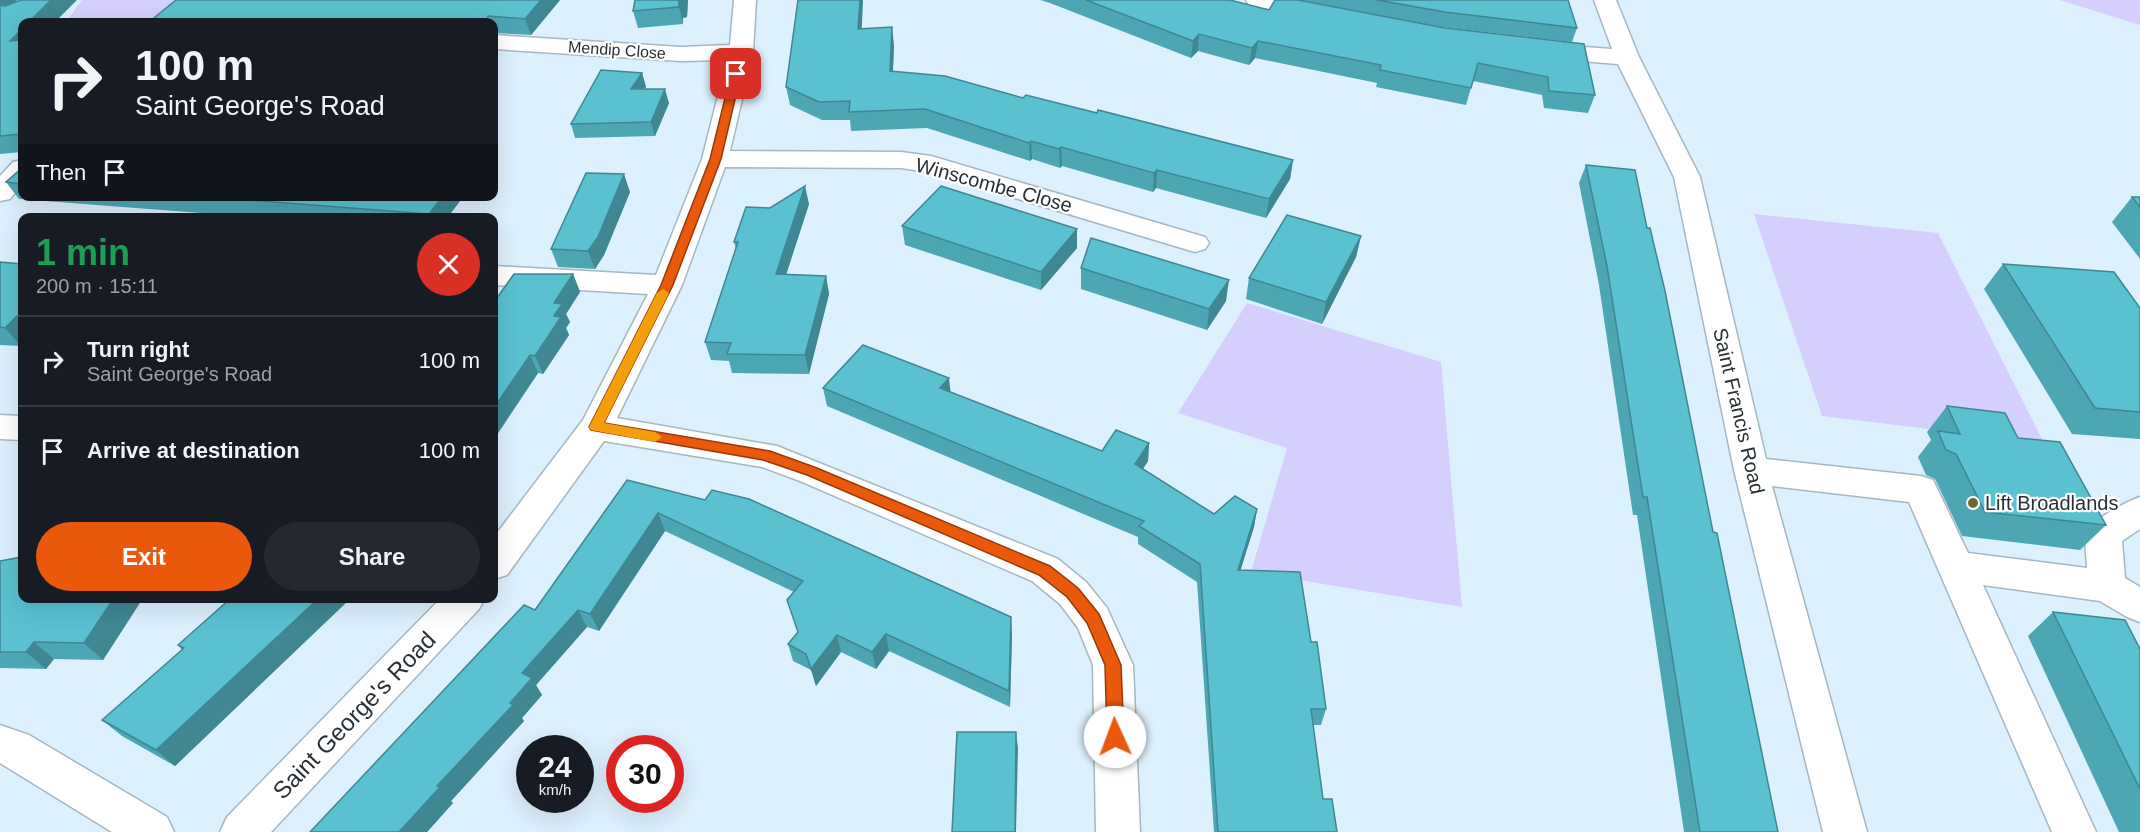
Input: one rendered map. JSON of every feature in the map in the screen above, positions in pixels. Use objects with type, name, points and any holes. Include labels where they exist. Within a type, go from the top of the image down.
[{"type":"street","points":[[498,559],[596,427],[667,285],[716,159],[741,52],[746,0]]},
{"type":"street","points":[[1257,0],[1340,16]]},
{"type":"street","name":"Saint Francis Road","points":[[1605,0],[1627,57],[1687,177],[1751,470],[1845,832]]},
{"type":"street","name":"Mendip Close","points":[[498,42],[681,54],[741,52]]},
{"type":"street","points":[[1524,49],[1627,57]]},
{"type":"street","name":"Winscombe Close","points":[[716,159],[901,160],[931,164],[1195,243]]},
{"type":"street","points":[[0,193],[18,173]]},
{"type":"street","points":[[498,275],[667,285]]},
{"type":"street","points":[[596,427],[765,455],[812,471],[1045,570],[1073,593],[1093,619],[1113,665],[1118,832]]},
{"type":"street","points":[[0,428],[18,428]]},
{"type":"street","points":[[1751,470],[1921,490],[2074,832]]},
{"type":"street","points":[[2107,586],[2104,536],[2140,511]]},
{"type":"street","points":[[1956,567],[2107,586],[2140,606]]},
{"type":"street","name":"Saint George's Road","points":[[242,832],[461,603]]},
{"type":"street","points":[[0,744],[15,749],[152,832]]},
{"type":"shaded area","points":[[82,0],[184,0],[158,18],[69,18]]},
{"type":"shaded area","points":[[2060,0],[2140,0],[2140,25]]},
{"type":"shaded area","points":[[1754,214],[1938,233],[2044,443],[1822,416]]},
{"type":"shaded area","points":[[1247,303],[1441,362],[1462,607],[1251,572],[1287,448],[1178,413]]},
{"type":"building","points":[[21,0],[51,0],[33,18],[18,18],[18,33],[10,41],[18,40],[18,134],[0,136],[0,5],[5,6]]},
{"type":"building","points":[[176,0],[541,0],[525,19],[488,16],[487,18],[154,18]]},
{"type":"building","points":[[635,0],[682,0],[679,1],[679,7],[633,11]]},
{"type":"building","points":[[798,0],[860,0],[858,29],[892,27],[890,71],[945,76],[1023,98],[1026,95],[1097,113],[1098,110],[1293,160],[1269,199],[1157,170],[1154,173],[1061,147],[1059,149],[1031,141],[1029,143],[925,109],[849,112],[850,101],[819,102],[786,87]]},
{"type":"building","points":[[1086,0],[1230,0],[1269,10],[1275,0],[1298,0],[1445,28],[1584,44],[1595,95],[1549,91],[1548,77],[1478,63],[1471,88],[1380,70],[1381,65],[1258,41],[1252,48],[1199,34],[1193,41]]},
{"type":"building","points":[[1377,0],[1568,0],[1577,28],[1445,12]]},
{"type":"building","points":[[601,70],[642,73],[631,89],[665,89],[651,122],[571,124]]},
{"type":"building","points":[[1586,165],[1635,170],[1647,228],[1650,228],[1665,291],[1713,532],[1717,533],[1778,832],[1700,832],[1647,497],[1643,497],[1607,266]]},
{"type":"building","points":[[18,172],[18,184],[6,182]]},
{"type":"building","points":[[586,173],[624,174],[598,237],[588,251],[551,249]]},
{"type":"building","points":[[805,186],[776,274],[826,276],[805,355],[727,354],[731,343],[705,342],[738,242],[734,242],[746,207],[770,208]]},
{"type":"building","points":[[941,186],[1077,229],[1041,272],[902,226]]},
{"type":"building","points":[[2132,197],[2140,197],[2140,207]]},
{"type":"building","points":[[261,201],[439,201],[430,213]]},
{"type":"building","points":[[1287,215],[1361,236],[1326,302],[1249,278]]},
{"type":"building","points":[[1091,238],[1229,280],[1209,309],[1081,268]]},
{"type":"building","points":[[0,262],[18,264],[18,316],[5,328],[0,327]]},
{"type":"building","points":[[2003,264],[2114,272],[2140,308],[2140,412],[2095,408]]},
{"type":"building","points":[[514,274],[573,274],[554,303],[562,304],[554,316],[561,317],[535,356],[530,355],[498,402],[498,296]]},
{"type":"building","points":[[863,345],[949,378],[940,388],[1102,451],[1116,430],[1149,443],[1135,464],[1214,514],[1235,496],[1257,509],[1238,570],[1300,572],[1311,642],[1317,642],[1326,709],[1311,709],[1323,799],[1332,799],[1337,832],[1218,832],[1200,564],[1139,526],[1144,521],[823,388]]},
{"type":"building","points":[[1947,406],[2005,413],[2018,438],[2060,442],[2106,525],[1985,512],[1956,454],[1946,450],[1938,431],[1960,434]]},
{"type":"building","points":[[627,480],[705,500],[712,490],[749,499],[1011,617],[1009,691],[886,634],[872,652],[837,635],[811,669],[806,654],[788,644],[798,632],[787,600],[803,581],[658,513],[590,614],[578,610],[522,673],[532,678],[510,703],[513,705],[437,786],[440,787],[399,832],[310,832],[524,605],[535,610]]},
{"type":"building","points":[[18,558],[18,603],[111,603],[84,643],[34,642],[26,652],[0,652],[0,561]]},
{"type":"building","points":[[225,603],[314,603],[156,750],[102,720],[184,648],[178,645]]},
{"type":"building","points":[[2053,612],[2125,620],[2140,649],[2140,789]]},
{"type":"building","points":[[957,732],[1016,732],[1015,832],[952,832]]},
{"type":"slow traffic","points":[[655,437],[596,427],[663,293]]},
{"type":"place","name":"Lift Broadlands","points":[[1973,503]]},
{"type":"route","points":[[736,74],[716,159],[667,285],[596,427],[765,455],[812,471],[1045,570],[1073,593],[1093,619],[1113,665],[1115,737]]}]
